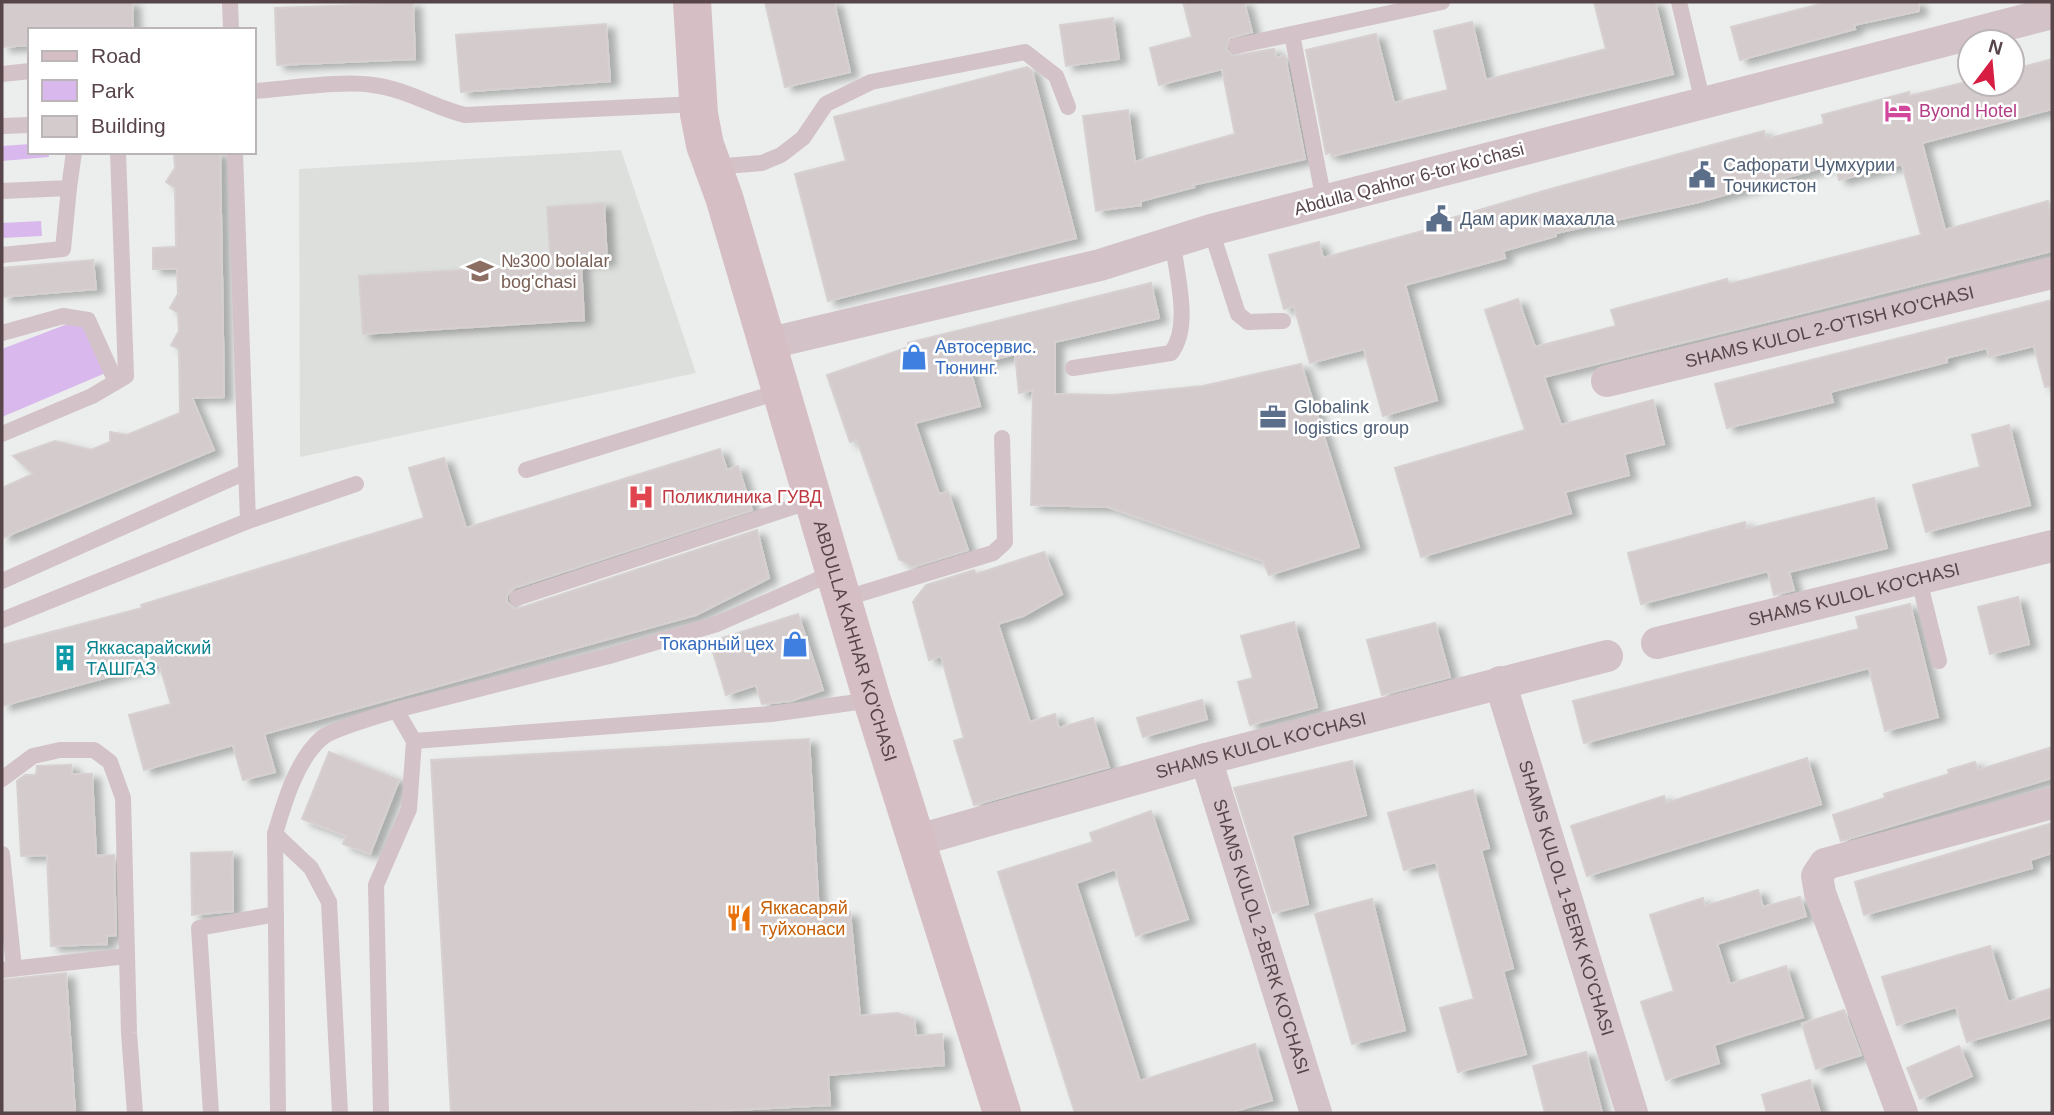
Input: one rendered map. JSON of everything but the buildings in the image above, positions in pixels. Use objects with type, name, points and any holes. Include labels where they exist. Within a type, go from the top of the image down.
[{"type":"street","name":"ABDULLA KAHHAR KO'CHASI","points":[[692,2],[698,104],[705,145],[915,841],[1002,1113]]},
{"type":"street","name":"Abdulla Qahhor 6-tor koʻchasi","points":[[766,344],[1100,265],[1211,230],[2052,13]]},
{"type":"street","name":"SHAMS KULOL 2-O'TISH KO'CHASI","points":[[1607,381],[2052,273]]},
{"type":"street","name":"SHAMS KULOL KO'CHASI","points":[[1657,643],[1917,576],[2052,545]]},
{"type":"street","name":"SHAMS KULOL KO'CHASI","points":[[915,841],[1206,759],[1607,656]]},
{"type":"street","name":"SHAMS KULOL 1-BERK KO'CHASI","points":[[1500,682],[1632,1113]]},
{"type":"street","name":"SHAMS KULOL 2-BERK KO'CHASI","points":[[1206,759],[1316,1113]]},
{"type":"street","points":[[1902,1113],[1820,893],[1817,876],[1825,864],[2052,803]]},
{"type":"lane","points":[[230,2],[231,28]]},
{"type":"lane","points":[[1236,46],[1441,2]]},
{"type":"lane","points":[[1679,2],[1703,103]]},
{"type":"lane","points":[[1292,34],[1324,201]]},
{"type":"lane","points":[[713,167],[762,163],[781,155],[803,138],[826,104],[871,82],[1025,52],[1056,76],[1068,107]]},
{"type":"lane","points":[[2,74],[28,71]]},
{"type":"lane","points":[[256,91],[370,84],[404,91],[445,110],[465,115],[698,104]]},
{"type":"lane","points":[[2,126],[28,125]]},
{"type":"lane","points":[[2,255],[63,249],[74,154]]},
{"type":"lane","points":[[2,434],[92,396],[126,376],[118,154]]},
{"type":"lane","points":[[235,154],[248,521]]},
{"type":"lane","points":[[2,191],[69,188]]},
{"type":"lane","points":[[1211,230],[1238,314],[1248,323],[1283,321]]},
{"type":"lane","points":[[1073,368],[1171,353],[1180,342],[1181,315],[1173,243]]},
{"type":"lane","points":[[2,333],[62,316],[88,320],[116,382]]},
{"type":"lane","points":[[526,470],[780,391]]},
{"type":"lane","points":[[278,1113],[275,834],[298,771],[324,736],[396,710],[609,656],[839,585],[993,553],[1005,542],[1002,438]]},
{"type":"lane","points":[[2,581],[246,472]]},
{"type":"lane","points":[[2,620],[248,521],[356,484]]},
{"type":"lane","points":[[516,598],[814,500]]},
{"type":"lane","points":[[1917,576],[1939,661]]},
{"type":"lane","points":[[414,741],[771,715],[872,700]]},
{"type":"lane","points":[[381,1113],[376,885],[408,809],[414,741],[396,710]]},
{"type":"lane","points":[[2,779],[33,756],[60,750],[94,750],[110,762],[122,798],[135,1113]]},
{"type":"lane","points":[[275,834],[311,868],[329,902],[340,1113]]},
{"type":"lane","points":[[2,854],[8,969],[127,956]]},
{"type":"lane","points":[[211,1113],[199,928],[276,914]]},
{"type":"shaded area","name":"№300 bolalar bog'chasi","points":[[621,150],[696,373],[300,457],[299,169]]},
{"type":"green space","points":[[28,144],[28,154],[48,154],[49,157],[2,161],[2,146]]},
{"type":"green space","points":[[41,221],[42,236],[2,238],[2,223]]},
{"type":"green space","points":[[83,318],[108,372],[2,417],[2,349]]},
{"type":"place","name":"Byond Hotel","points":[[1898,111]]},
{"type":"place","name":"Сафорати Чумхурии Точикистон","points":[[1702,175]]},
{"type":"place","name":"Дам арик махалла","points":[[1439,219]]},
{"type":"place","name":"№300 bolalar bog'chasi","points":[[480,271]]},
{"type":"place","name":"Автосервис. Тюнинг.","points":[[914,357]]},
{"type":"place","name":"Globalink logistics group","points":[[1273,417]]},
{"type":"place","name":"Поликлиника ГУВД","points":[[641,497]]},
{"type":"place","name":"Токарный цех","points":[[795,644]]},
{"type":"place","name":"Яккасарайский ТАШГАЗ","points":[[65,658]]},
{"type":"place","name":"Яккасаряй туйхонаси","points":[[739,918]]}]
